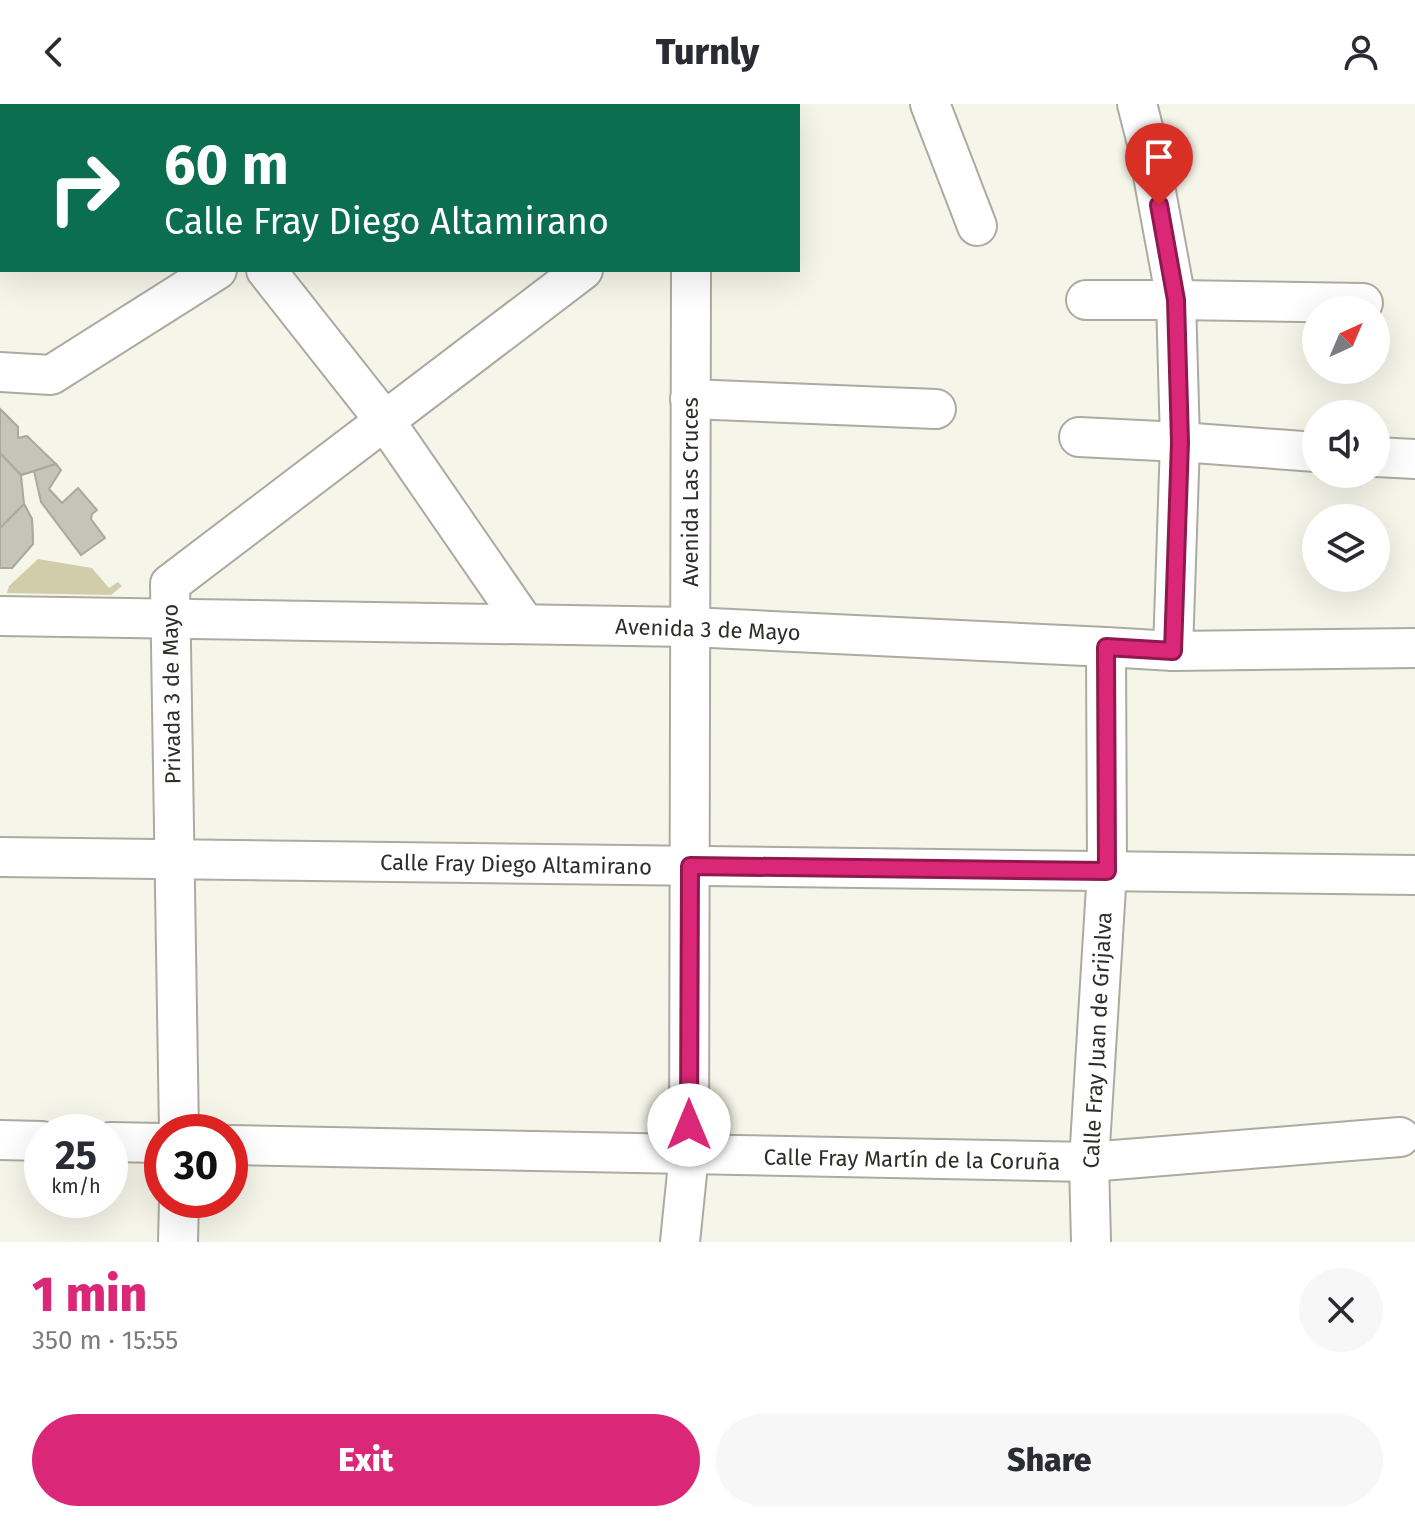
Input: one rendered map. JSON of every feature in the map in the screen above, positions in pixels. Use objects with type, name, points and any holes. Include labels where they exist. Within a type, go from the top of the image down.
[{"type":"street","points":[[930,104],[977,226]]},
{"type":"street","points":[[1137,104],[1176,300],[1180,442],[1173,651]]},
{"type":"street","points":[[0,372],[51,375],[214,272]]},
{"type":"street","points":[[268,272],[385,421],[525,624]]},
{"type":"street","name":"Privada 3 de Mayo","points":[[179,1114],[170,584],[580,272]]},
{"type":"street","name":"Avenida Las Cruces","points":[[680,1242],[689,1154],[691,272]]},
{"type":"street","points":[[1086,300],[1302,302]]},
{"type":"street","points":[[690,399],[936,409]]},
{"type":"street","points":[[1079,437],[1302,451]]},
{"type":"street","points":[[1390,458],[1415,459]]},
{"type":"street","name":"Avenida 3 de Mayo","points":[[0,616],[690,627],[1173,651],[1415,648]]},
{"type":"street","name":"Calle Fray Juan de Grijalva","points":[[1091,1242],[1089,1162],[1107,871],[1106,647]]},
{"type":"street","name":"Calle Fray Diego Altamirano","points":[[0,857],[1415,875]]},
{"type":"street","name":"Calle Fray Martín de la Coruña","points":[[248,1145],[1089,1162],[1400,1137]]},
{"type":"street","points":[[0,1140],[24,1141]]},
{"type":"street","points":[[178,1242],[179,1218]]},
{"type":"shaded area","points":[[38,559],[92,568],[109,588],[118,582],[122,586],[111,595],[7,593],[9,586]]},
{"type":"building","points":[[0,409],[18,427],[18,438],[27,436],[54,465],[21,475],[24,504],[32,519],[33,544],[12,568],[0,568]]},
{"type":"building","points":[[0,409],[18,427],[18,438],[27,436],[56,464],[21,475],[0,453]]},
{"type":"building","points":[[56,464],[61,470],[49,489],[62,503],[78,488],[97,510],[91,519],[105,538],[81,555],[41,502],[34,471]]},
{"type":"building","points":[[24,504],[32,519],[33,544],[12,568],[0,568],[0,528]]},
{"type":"route","points":[[689,1125],[690,866],[1107,871],[1106,647],[1173,651],[1180,442],[1176,300],[1159,205]]}]
